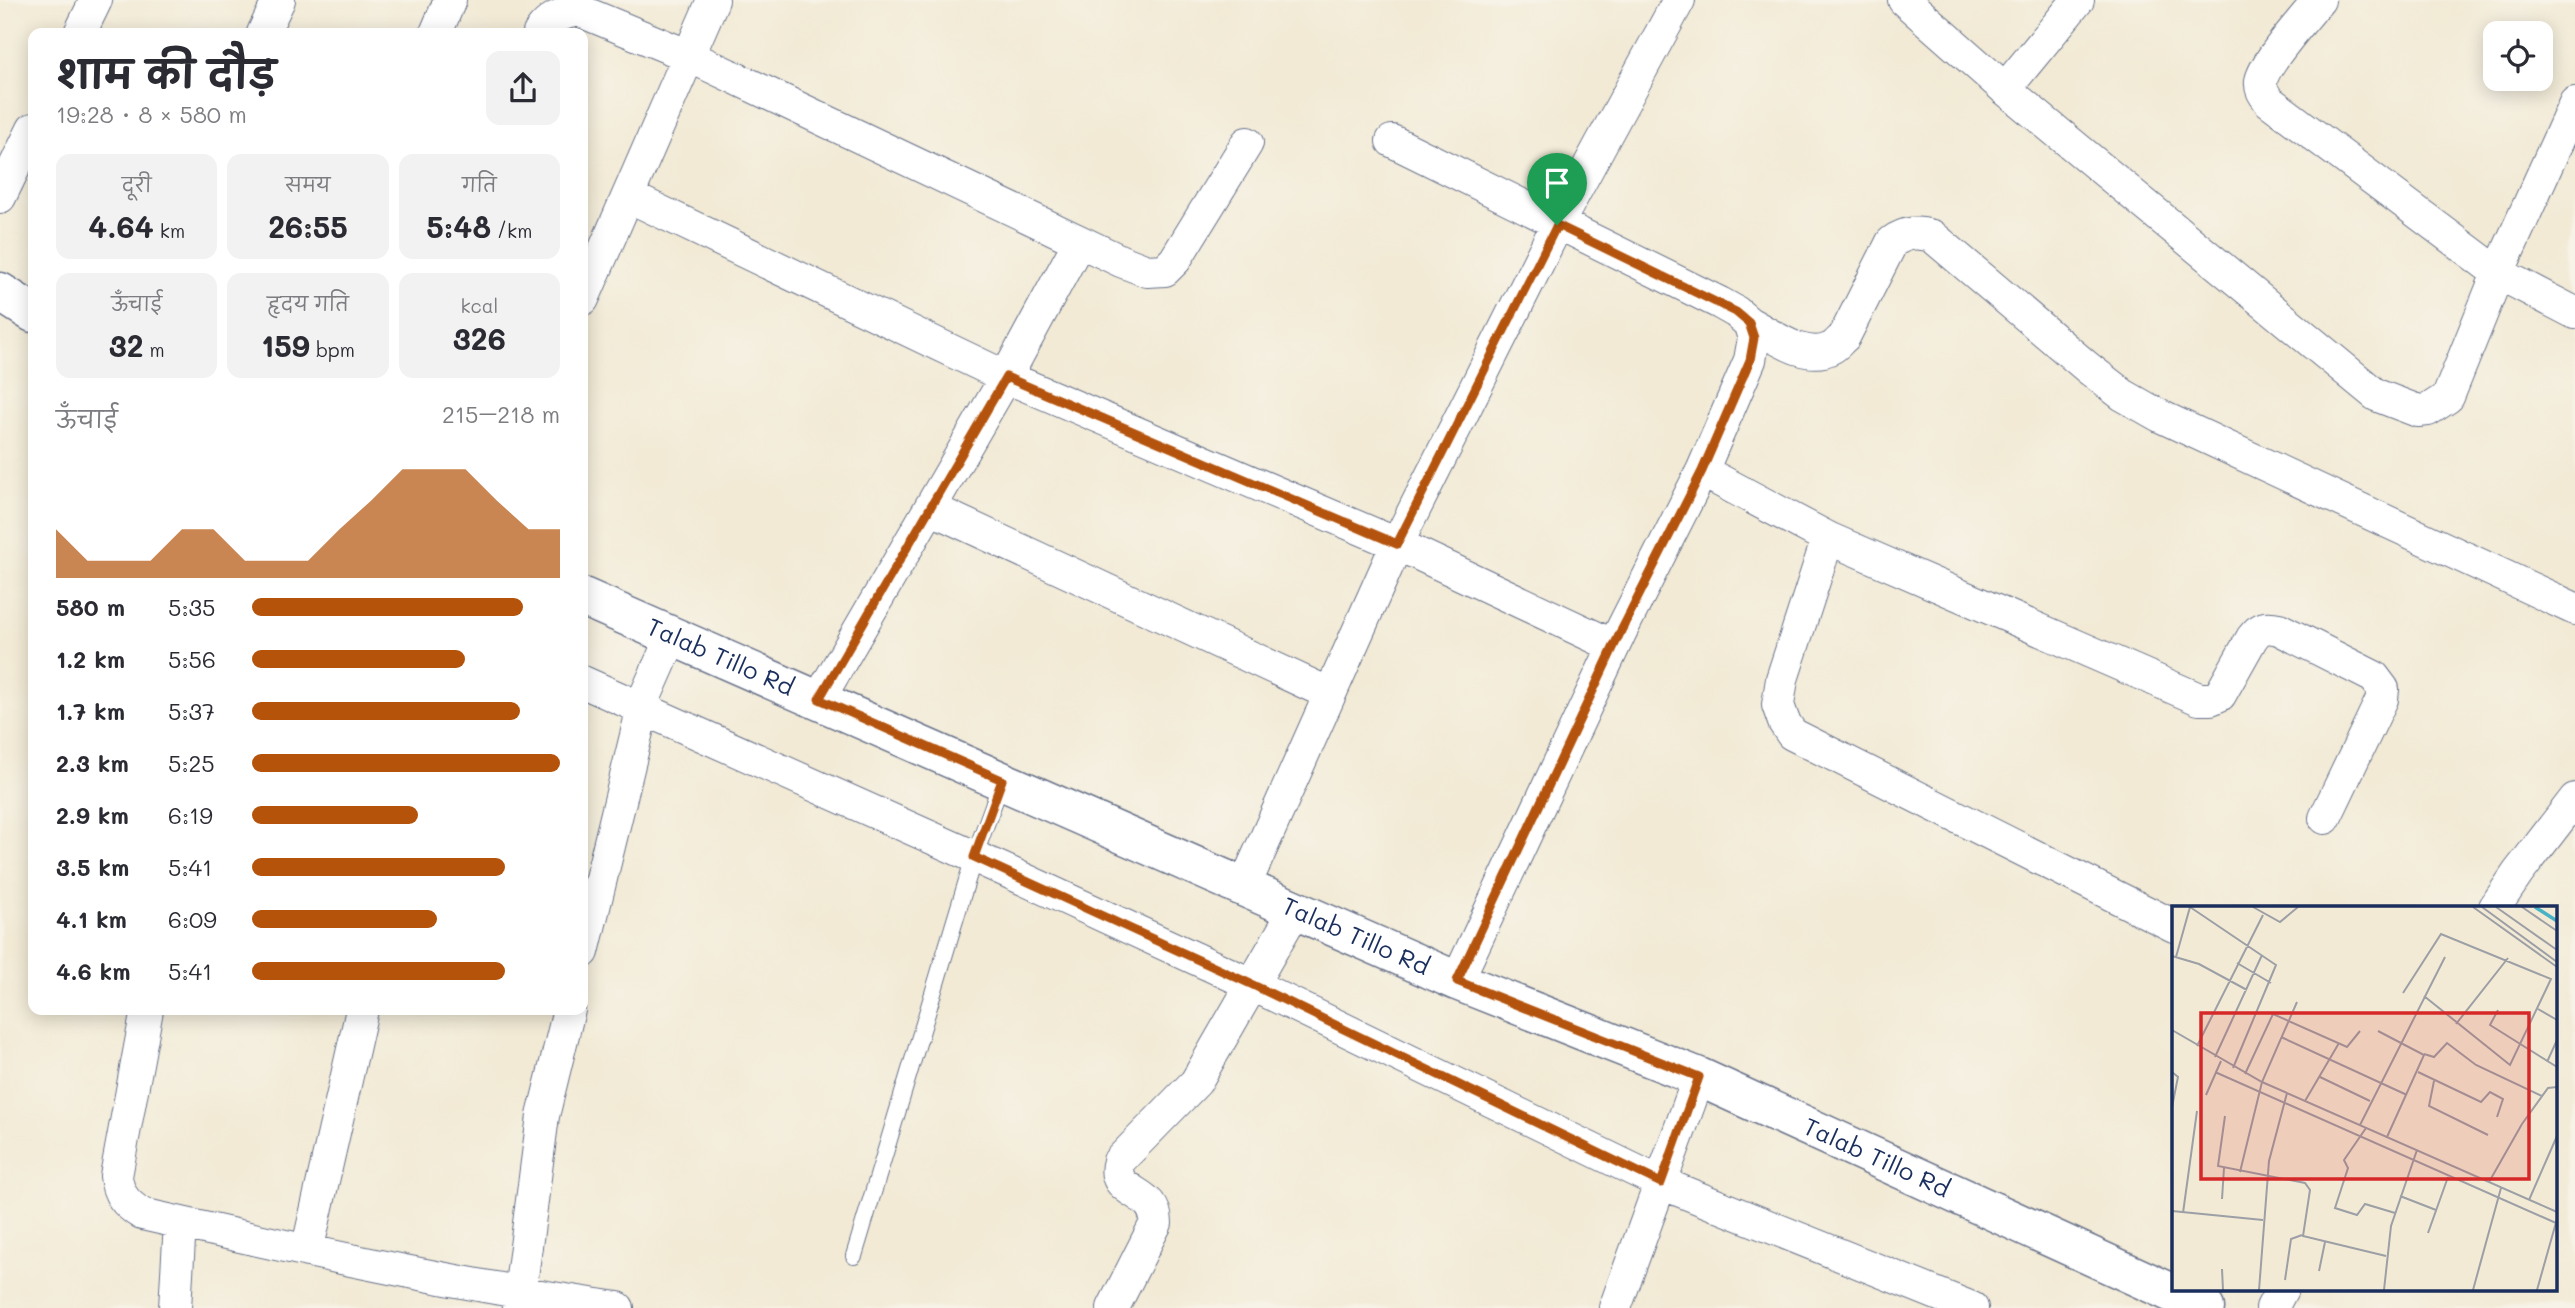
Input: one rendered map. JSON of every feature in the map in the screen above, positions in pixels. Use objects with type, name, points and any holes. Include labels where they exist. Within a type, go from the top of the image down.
[{"type":"main road","points":[[0,292],[28,310]]},
{"type":"main road","name":"Talab Tillo Rd","points":[[588,599],[1457,981],[1699,1077],[2206,1308]]},
{"type":"street","points":[[82,28],[96,0]]},
{"type":"street","points":[[265,28],[279,0]]},
{"type":"street","points":[[438,28],[450,0]]},
{"type":"street","points":[[588,288],[713,0]]},
{"type":"street","points":[[1244,887],[1397,544],[1557,225],[1679,0]]},
{"type":"street","points":[[1904,0],[2005,89],[2376,395],[2396,405],[2418,411],[2428,410],[2448,397],[2498,273],[2575,103]]},
{"type":"street","points":[[2005,89],[2078,0]]},
{"type":"street","points":[[2319,0],[2267,67],[2261,80],[2261,90],[2269,100],[2498,273],[2575,313]]},
{"type":"street","points":[[542,28],[547,21],[578,10],[689,56],[1079,242],[1147,271],[1165,270],[1184,246],[1247,143]]},
{"type":"street","points":[[0,197],[28,139]]},
{"type":"street","points":[[1392,141],[1557,225],[1720,303],[1749,323],[1799,349],[1816,352],[1831,348],[1844,337],[1892,242],[1900,236],[1916,232],[1932,236],[2123,395],[2160,416],[2575,609]]},
{"type":"street","points":[[628,196],[1006,377],[1397,544],[1614,646]]},
{"type":"street","points":[[819,699],[1006,377],[1079,242]]},
{"type":"street","points":[[1457,981],[1614,646],[1702,471],[1750,360],[1754,338],[1749,323]]},
{"type":"street","points":[[1702,471],[1828,538],[2199,699],[2211,699],[2220,695],[2252,638],[2259,630],[2268,626],[2374,677],[2383,689],[2382,699],[2326,818]]},
{"type":"street","points":[[930,508],[1330,694]]},
{"type":"street","points":[[1828,538],[1782,679],[1778,705],[1792,734],[2172,925]]},
{"type":"street","points":[[588,933],[648,691],[672,636]]},
{"type":"street","points":[[588,683],[648,691],[976,848],[1263,968],[1661,1183],[1940,1302],[1972,1308]]},
{"type":"street","points":[[2496,906],[2575,799]]},
{"type":"street","points":[[1113,1308],[1156,1223],[1156,1212],[1150,1202],[1124,1186],[1118,1178],[1116,1171],[1119,1161],[1196,1082],[1295,910]]},
{"type":"street","points":[[147,1015],[116,1176],[118,1191],[128,1206],[142,1214],[518,1301],[618,1308]]},
{"type":"street","points":[[307,1251],[361,1015]]},
{"type":"street","points":[[518,1301],[543,1116],[568,1015]]},
{"type":"street","points":[[1615,1308],[1699,1077]]},
{"type":"street","points":[[175,1308],[180,1223]]},
{"type":"street","points":[[2272,1308],[2281,1290]]},
{"type":"lane","points":[[854,1256],[976,848],[1002,780]]},
{"type":"route","points":[[1557,225],[1736,312],[1749,323],[1754,338],[1750,360],[1702,471],[1621,631],[1457,981],[1699,1077],[1661,1183],[1253,985],[974,857],[1002,780],[819,699],[1006,377],[1397,544],[1557,225]]}]
